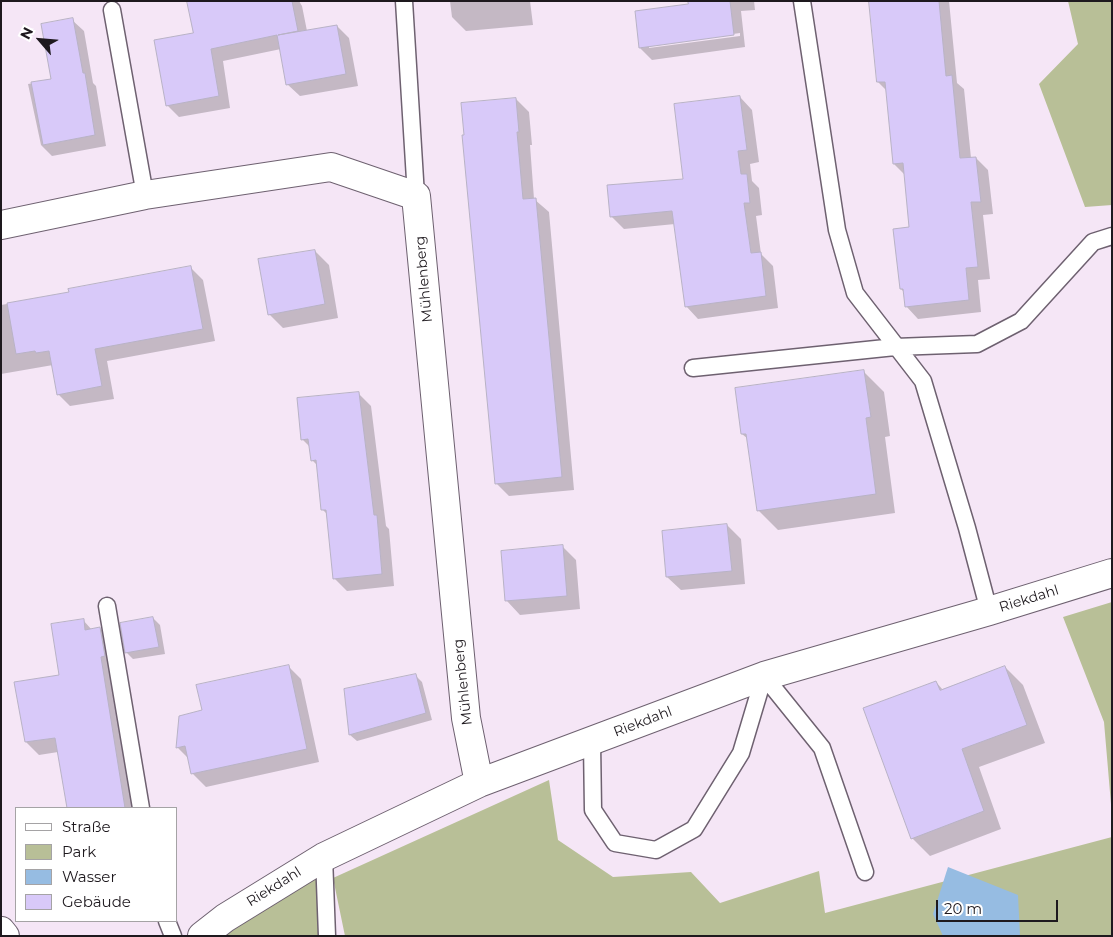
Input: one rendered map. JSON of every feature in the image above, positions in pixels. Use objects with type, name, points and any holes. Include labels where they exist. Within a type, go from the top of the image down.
[{"type":"street","points":[[1,225],[145,195],[331,167],[416,196]]},
{"type":"street","name":"Mühlenberg","points":[[416,196],[466,718],[479,782]]},
{"type":"street","name":"Riekdahl","points":[[202,936],[225,918],[324,857],[479,782],[592,742],[764,676],[1112,574]]},
{"type":"street","points":[[1,931],[6,936]]},
{"type":"lane","points":[[404,1],[416,196]]},
{"type":"lane","points":[[802,1],[837,230],[855,293],[923,382],[989,611]]},
{"type":"lane","points":[[112,10],[145,195]]},
{"type":"lane","points":[[693,368],[895,346],[977,344],[1021,321],[1093,242],[1112,236]]},
{"type":"lane","points":[[107,606],[141,807]]},
{"type":"lane","points":[[592,742],[593,810],[615,843],[656,850],[694,829],[741,753],[764,676]]},
{"type":"lane","points":[[764,676],[822,748],[865,872]]},
{"type":"lane","points":[[324,857],[327,936]]},
{"type":"lane","points":[[167,922],[173,936]]},
{"type":"green space","points":[[1068,1],[1112,1],[1112,205],[1085,207],[1039,84],[1078,44]]},
{"type":"green space","points":[[1112,602],[1112,816],[1104,722],[1063,617]]},
{"type":"green space","points":[[549,780],[558,840],[613,877],[691,872],[720,903],[819,871],[825,913],[1112,837],[1112,936],[345,936],[333,878]]},
{"type":"green space","points":[[324,857],[327,936],[203,936]]},
{"type":"water","points":[[948,867],[1018,895],[1020,936],[943,936],[933,914]]},
{"type":"building","points":[[187,1],[292,1],[298,31],[278,35],[337,25],[346,74],[286,85],[277,35],[211,49],[219,96],[166,106],[154,40],[193,33]]},
{"type":"building","points":[[688,1],[730,1],[734,35],[639,48],[635,11],[688,4]]},
{"type":"building","points":[[869,1],[939,1],[946,76],[952,75],[960,158],[976,157],[981,202],[971,202],[978,267],[966,268],[969,300],[905,307],[903,289],[900,289],[893,229],[909,227],[903,163],[893,164],[885,82],[877,82]]},
{"type":"building","points":[[73,18],[83,73],[85,73],[95,135],[43,145],[31,82],[51,79],[41,24]]},
{"type":"building","points":[[740,96],[747,150],[738,151],[741,174],[747,174],[750,203],[744,203],[751,253],[761,252],[766,296],[685,307],[672,211],[610,217],[607,185],[683,179],[674,104]]},
{"type":"building","points":[[516,98],[523,199],[536,198],[562,477],[495,484],[462,135],[464,135],[461,103]]},
{"type":"building","points":[[315,250],[325,304],[268,315],[258,259]]},
{"type":"building","points":[[191,266],[203,329],[95,349],[102,386],[57,395],[49,351],[16,354],[7,303],[69,292],[68,289]]},
{"type":"building","points":[[864,370],[871,417],[866,418],[876,494],[757,511],[746,434],[741,434],[735,388]]},
{"type":"building","points":[[359,392],[374,515],[377,515],[382,574],[333,579],[326,510],[321,510],[316,460],[311,461],[308,439],[301,440],[297,398]]},
{"type":"building","points":[[727,524],[732,571],[666,577],[662,531]]},
{"type":"building","points":[[563,545],[567,596],[505,601],[501,551]]},
{"type":"building","points":[[153,617],[159,647],[125,653],[120,623]]},
{"type":"building","points":[[84,619],[85,630],[100,627],[105,656],[101,657],[125,807],[67,807],[55,738],[25,742],[14,682],[59,675],[51,624]]},
{"type":"building","points":[[289,665],[307,749],[191,774],[185,746],[176,748],[179,716],[202,710],[196,685]]},
{"type":"building","points":[[1005,666],[1027,725],[962,749],[984,811],[911,839],[863,708],[936,681],[940,690]]},
{"type":"building","points":[[416,674],[426,713],[349,735],[344,689]]}]
